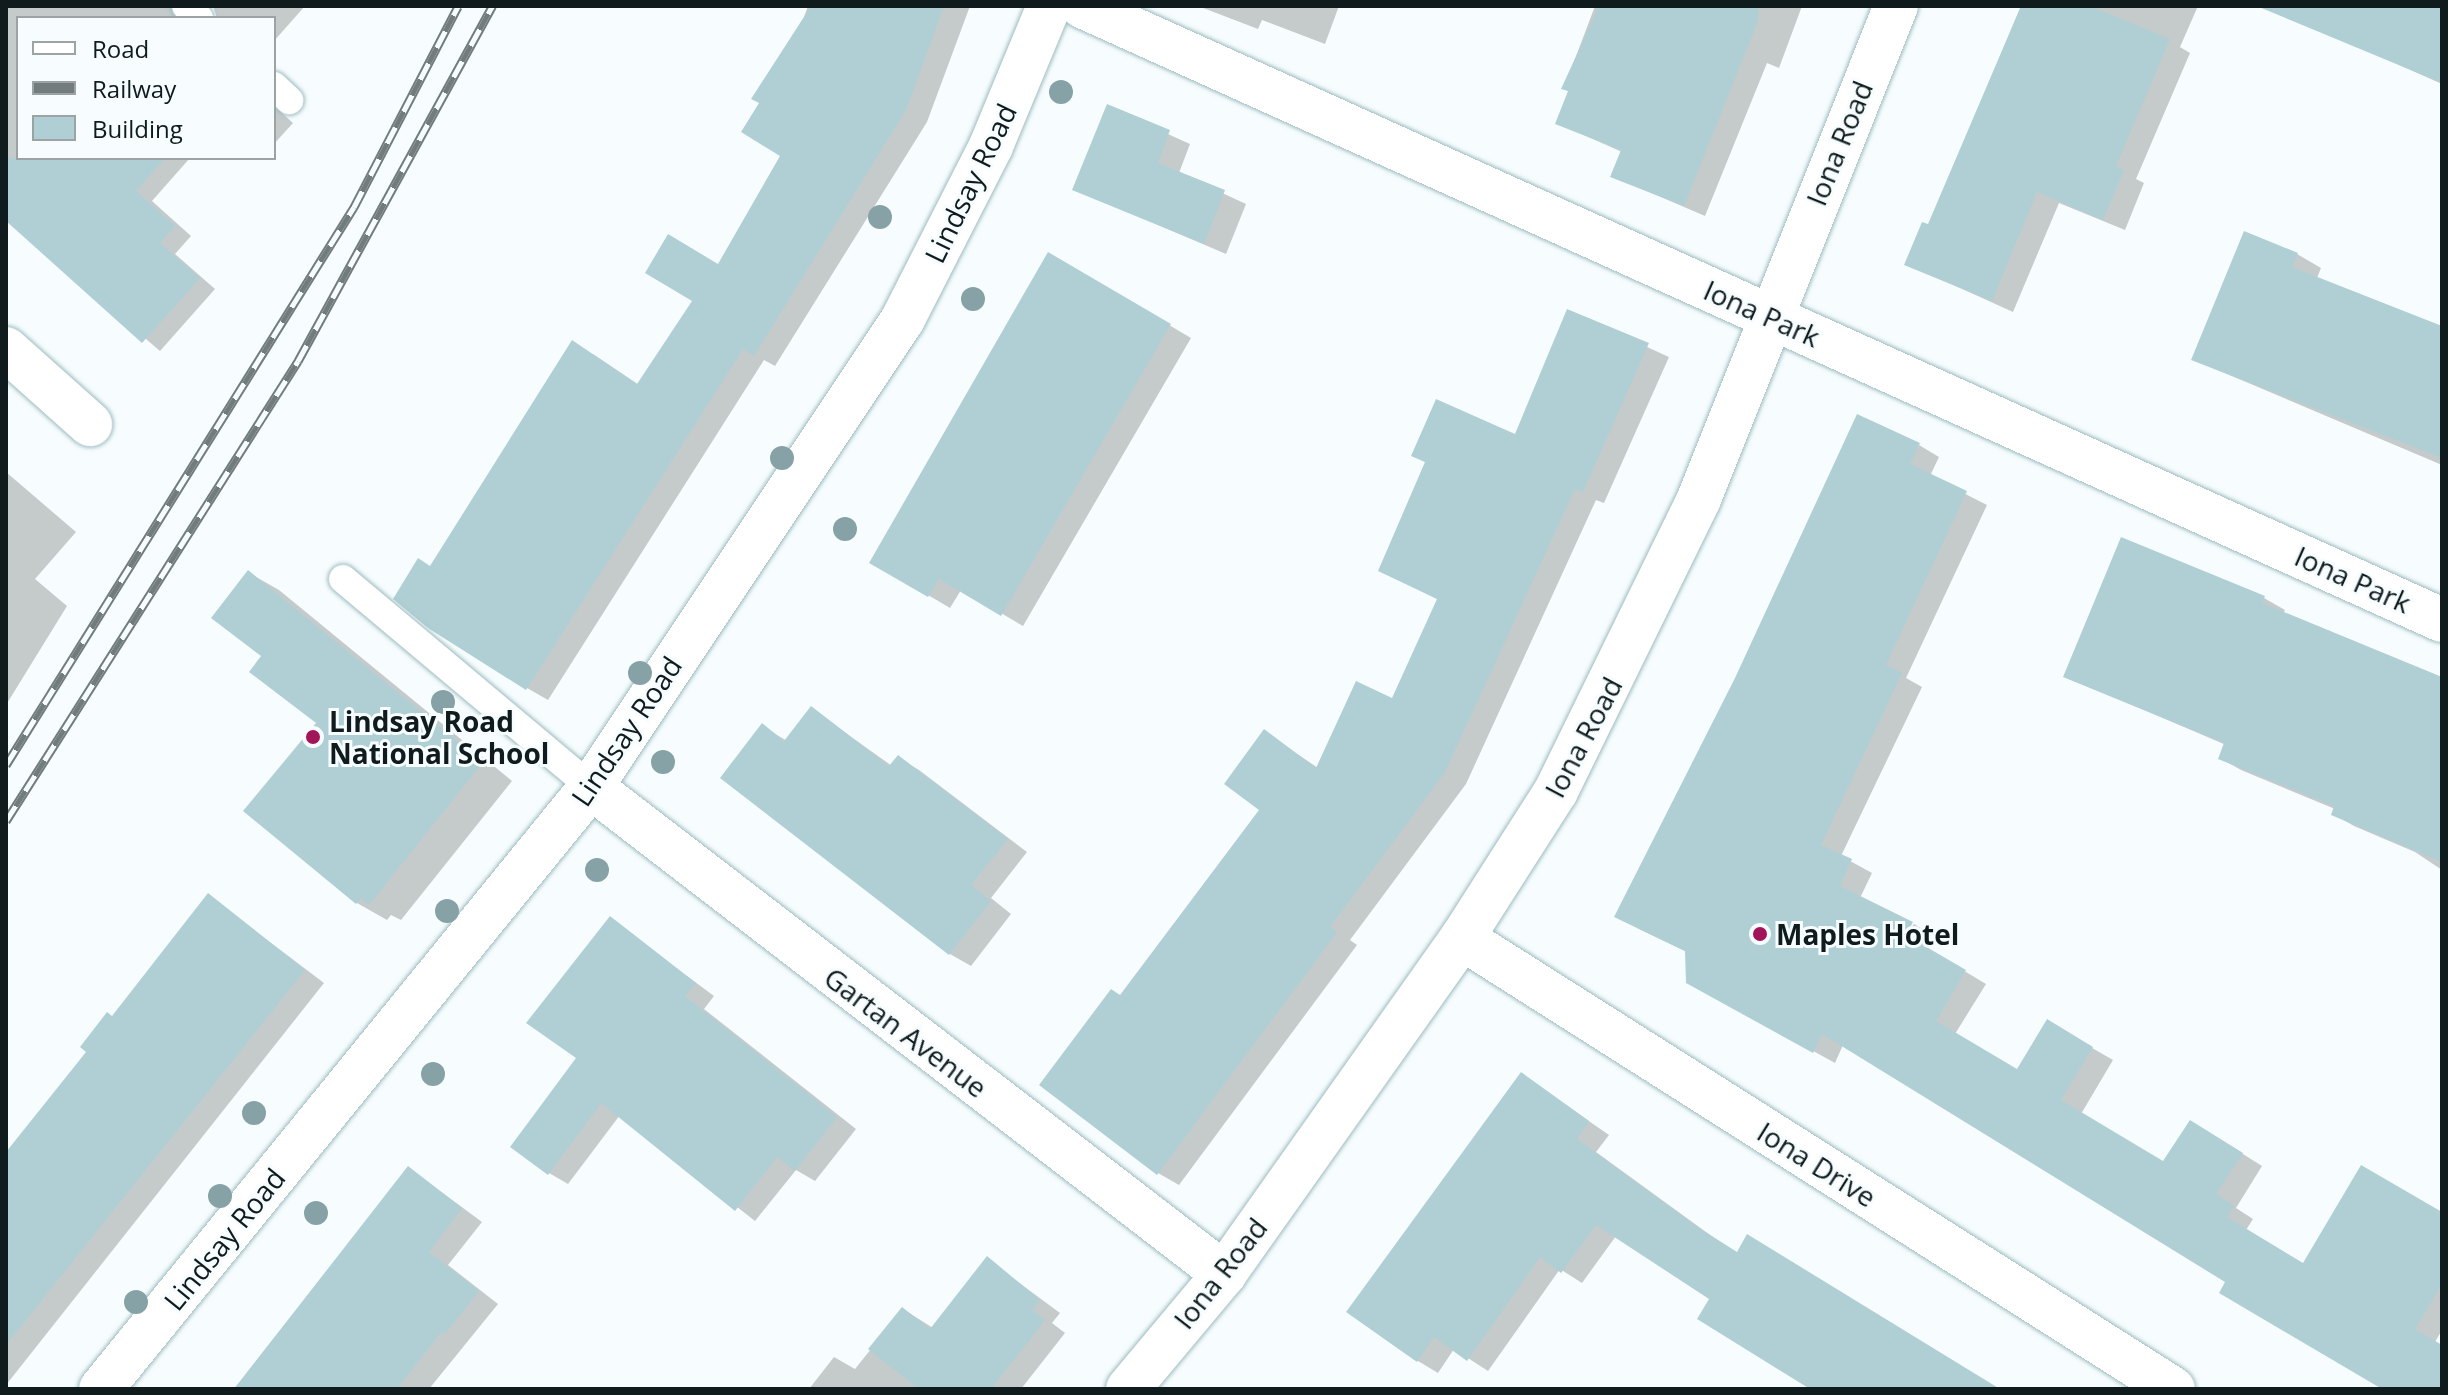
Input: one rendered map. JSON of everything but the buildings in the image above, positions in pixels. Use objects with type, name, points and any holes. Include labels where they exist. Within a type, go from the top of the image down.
[{"type":"street","name":"Lindsay Road","points":[[101,1389],[591,787],[903,319],[991,146],[1049,6]]},
{"type":"street","name":"Iona Park","points":[[1082,6],[2442,620]]},
{"type":"street","name":"Iona Road","points":[[1128,1389],[1224,1274],[1462,938],[1556,791],[1627,656],[1699,499],[1769,315],[1896,6]]},
{"type":"street","points":[[6,349],[90,424]]},
{"type":"street","name":"Gartan Avenue","points":[[591,787],[1224,1274]]},
{"type":"street","name":"Iona Drive","points":[[1462,938],[2173,1389]]},
{"type":"lane","points":[[343,579],[591,787]]},
{"type":"railway","points":[[6,765],[354,207],[458,6]]},
{"type":"railway","points":[[6,821],[298,361],[492,6]]},
{"type":"place","name":"Lindsay Road National School","points":[[313,737]]},
{"type":"place","name":"Maples Hotel","points":[[1760,934]]}]
